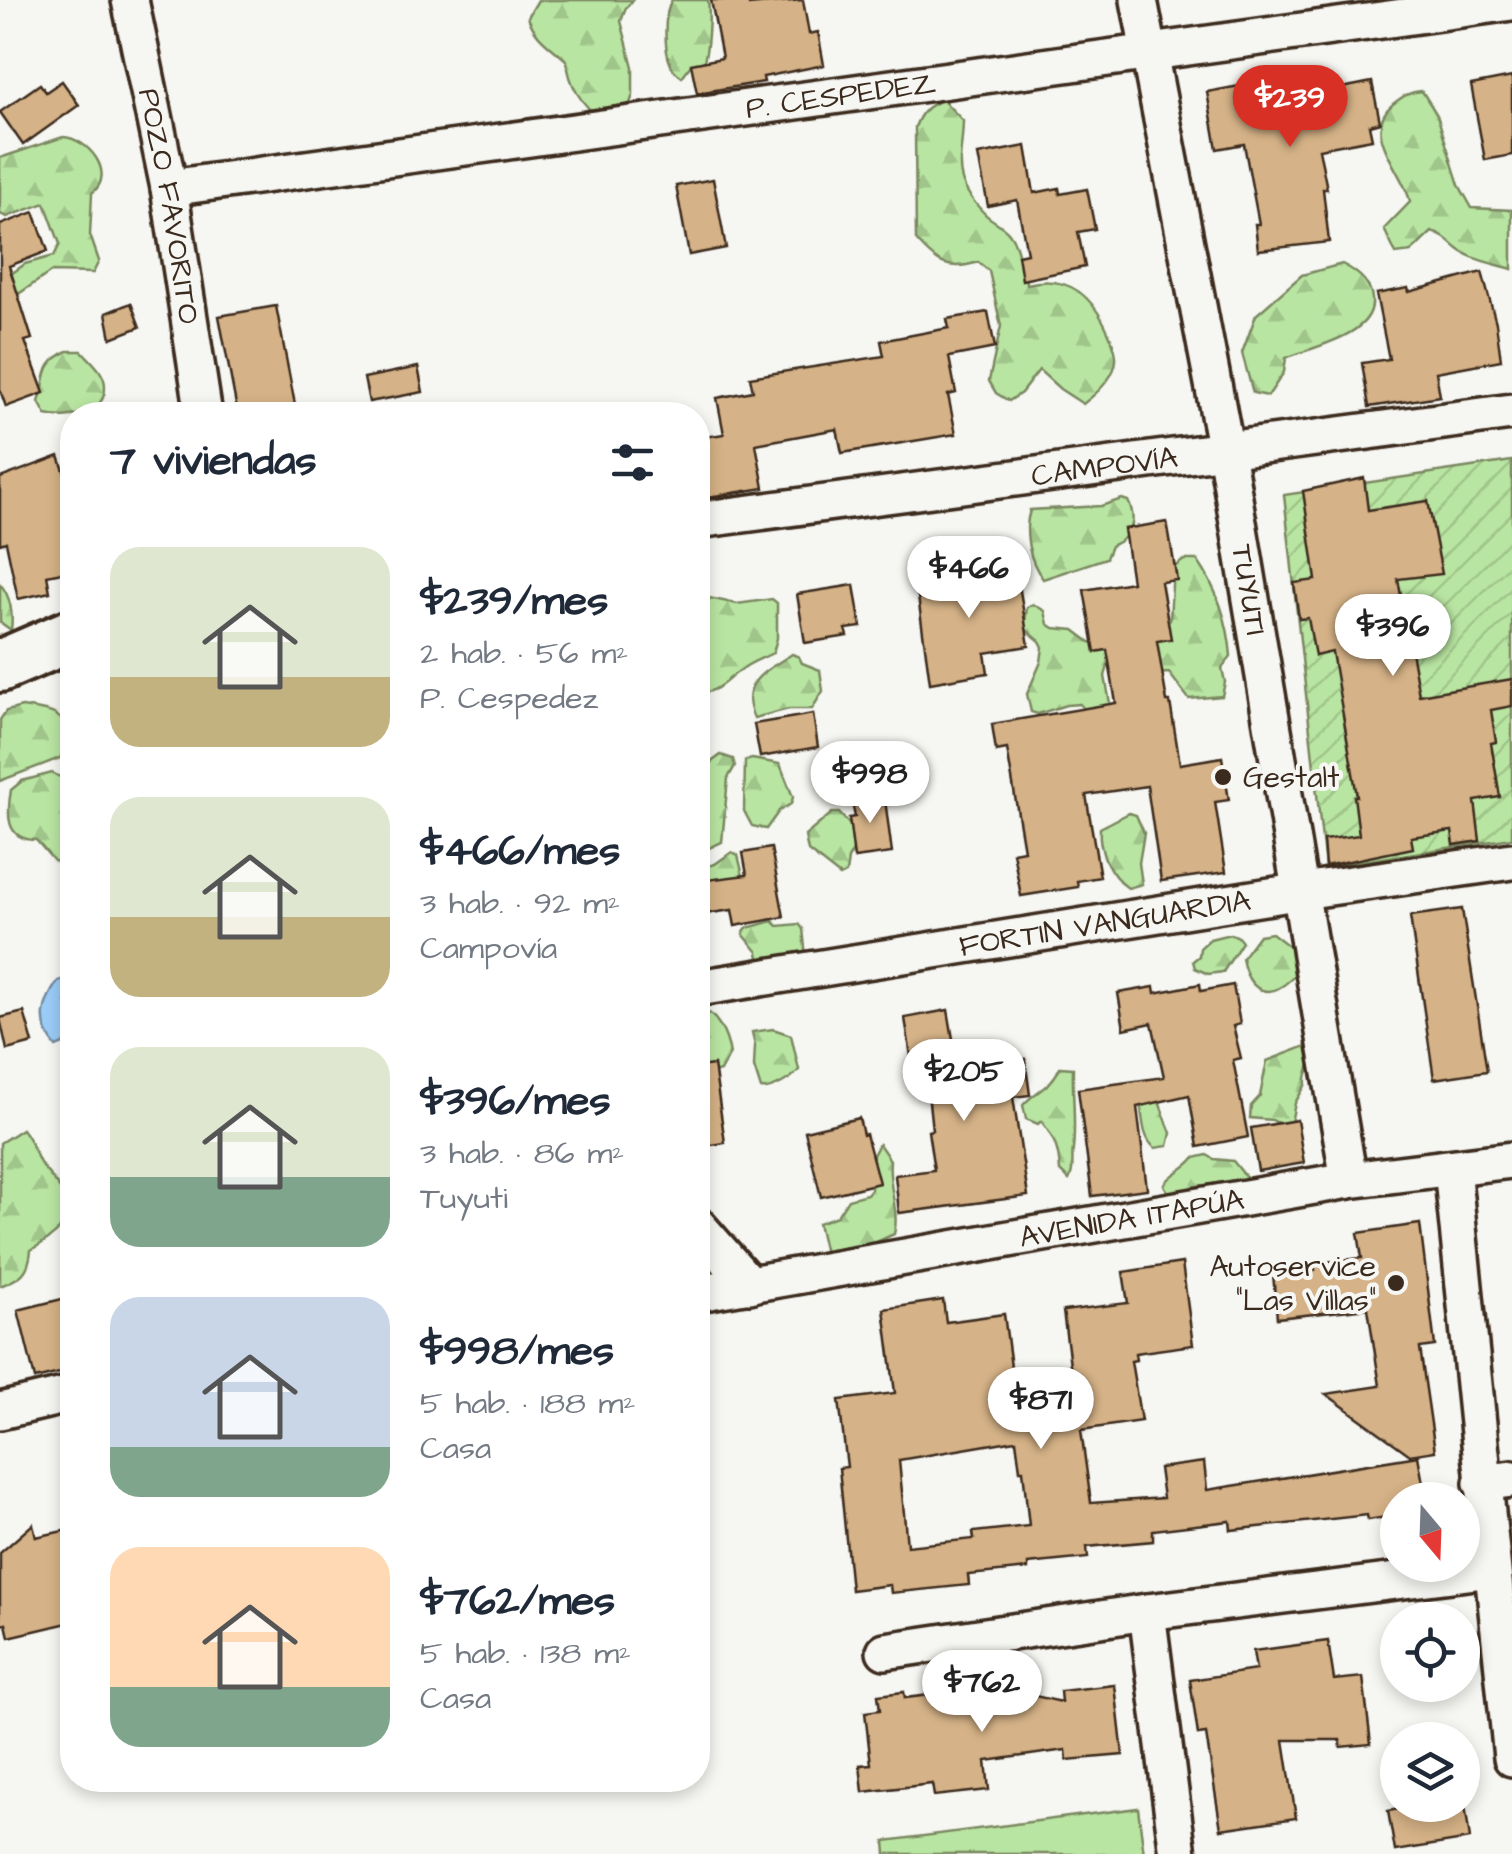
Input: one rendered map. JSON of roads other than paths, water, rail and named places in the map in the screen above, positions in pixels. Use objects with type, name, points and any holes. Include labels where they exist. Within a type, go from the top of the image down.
[{"type":"street","name":"POZO FAVORITO","points":[[130,0],[169,188],[202,402]]},
{"type":"street","name":"TUYUTI","points":[[1138,0],[1226,451],[1349,1180]]},
{"type":"street","name":"P. CESPEDEZ","points":[[169,188],[1512,2]]},
{"type":"street","name":"CAMPOVÍA","points":[[710,518],[1512,412]]},
{"type":"street","points":[[0,666],[60,640]]},
{"type":"street","name":"FORTIN VANGUARDIA","points":[[710,986],[1302,890],[1512,861]]},
{"type":"street","name":"AVENIDA ITAPÚA","points":[[710,1291],[1349,1180],[1512,1160]]},
{"type":"street","points":[[1452,1168],[1497,1481],[1492,1569],[1512,1758]]},
{"type":"street","points":[[710,1239],[750,1284]]},
{"type":"street","points":[[0,1411],[60,1397]]},
{"type":"street","points":[[885,1651],[1147,1612],[1492,1569]]},
{"type":"street","points":[[1147,1612],[1178,1854]]},
{"type":"water","points":[[58,981],[60,1045],[56,1047],[46,1030],[44,1014]]},
{"type":"place","name":"Gestalt","points":[[1223,777]]},
{"type":"place","name":"Autoservice \"Las Villas\"","points":[[1396,1283]]}]
